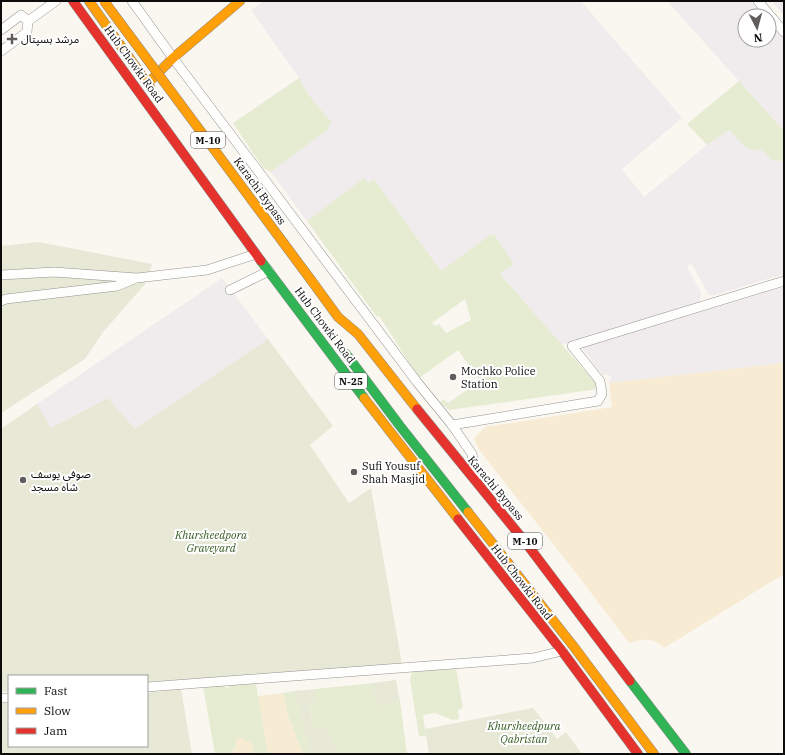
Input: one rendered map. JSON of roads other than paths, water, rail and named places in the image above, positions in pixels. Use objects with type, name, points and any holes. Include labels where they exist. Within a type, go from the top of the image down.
[{"type":"main road","name":"Hub Chowki Road","points":[[72,1],[256,254],[397,443],[562,651],[638,754]]},
{"type":"main road","points":[[89,1],[156,96]]},
{"type":"main road","name":"Karachi Bypass","points":[[104,1],[338,317],[358,334],[476,484],[526,543],[686,754]]},
{"type":"main road","points":[[138,90],[147,84],[173,58],[240,1]]},
{"type":"main road","points":[[159,57],[173,75]]},
{"type":"main road","name":"Karachi Bypass","points":[[346,310],[358,334]]},
{"type":"main road","points":[[339,345],[400,426],[574,647],[654,754]]},
{"type":"street","points":[[1,51],[27,32],[28,21],[56,1]]},
{"type":"street","points":[[132,1],[173,58],[412,376],[452,425],[472,454],[476,484]]},
{"type":"street","points":[[758,1],[784,32]]},
{"type":"street","points":[[1,30],[21,15],[28,21]]},
{"type":"street","points":[[1,274],[54,272],[137,278],[207,270],[256,254]]},
{"type":"street","points":[[230,290],[269,271]]},
{"type":"street","points":[[1,301],[6,299],[117,286],[137,278]]},
{"type":"street","points":[[452,425],[598,401],[602,394],[600,381],[572,346],[784,281]]},
{"type":"street","points":[[148,688],[526,658],[562,651]]},
{"type":"place","name":"مرشد ہسپتال","points":[[12,39]]},
{"type":"place","name":"Mochko Police Station","points":[[453,377]]},
{"type":"place","name":"Sufi Yousuf Shah Masjid","points":[[354,472]]},
{"type":"place","name":"صوفی یوسف شاہ مسجد","points":[[23,480]]},
{"type":"park label","name":"Khursheedpora Graveyard","points":[[211,541]]},
{"type":"park label","name":"Khursheedpura Qabristan","points":[[524,732]]}]
